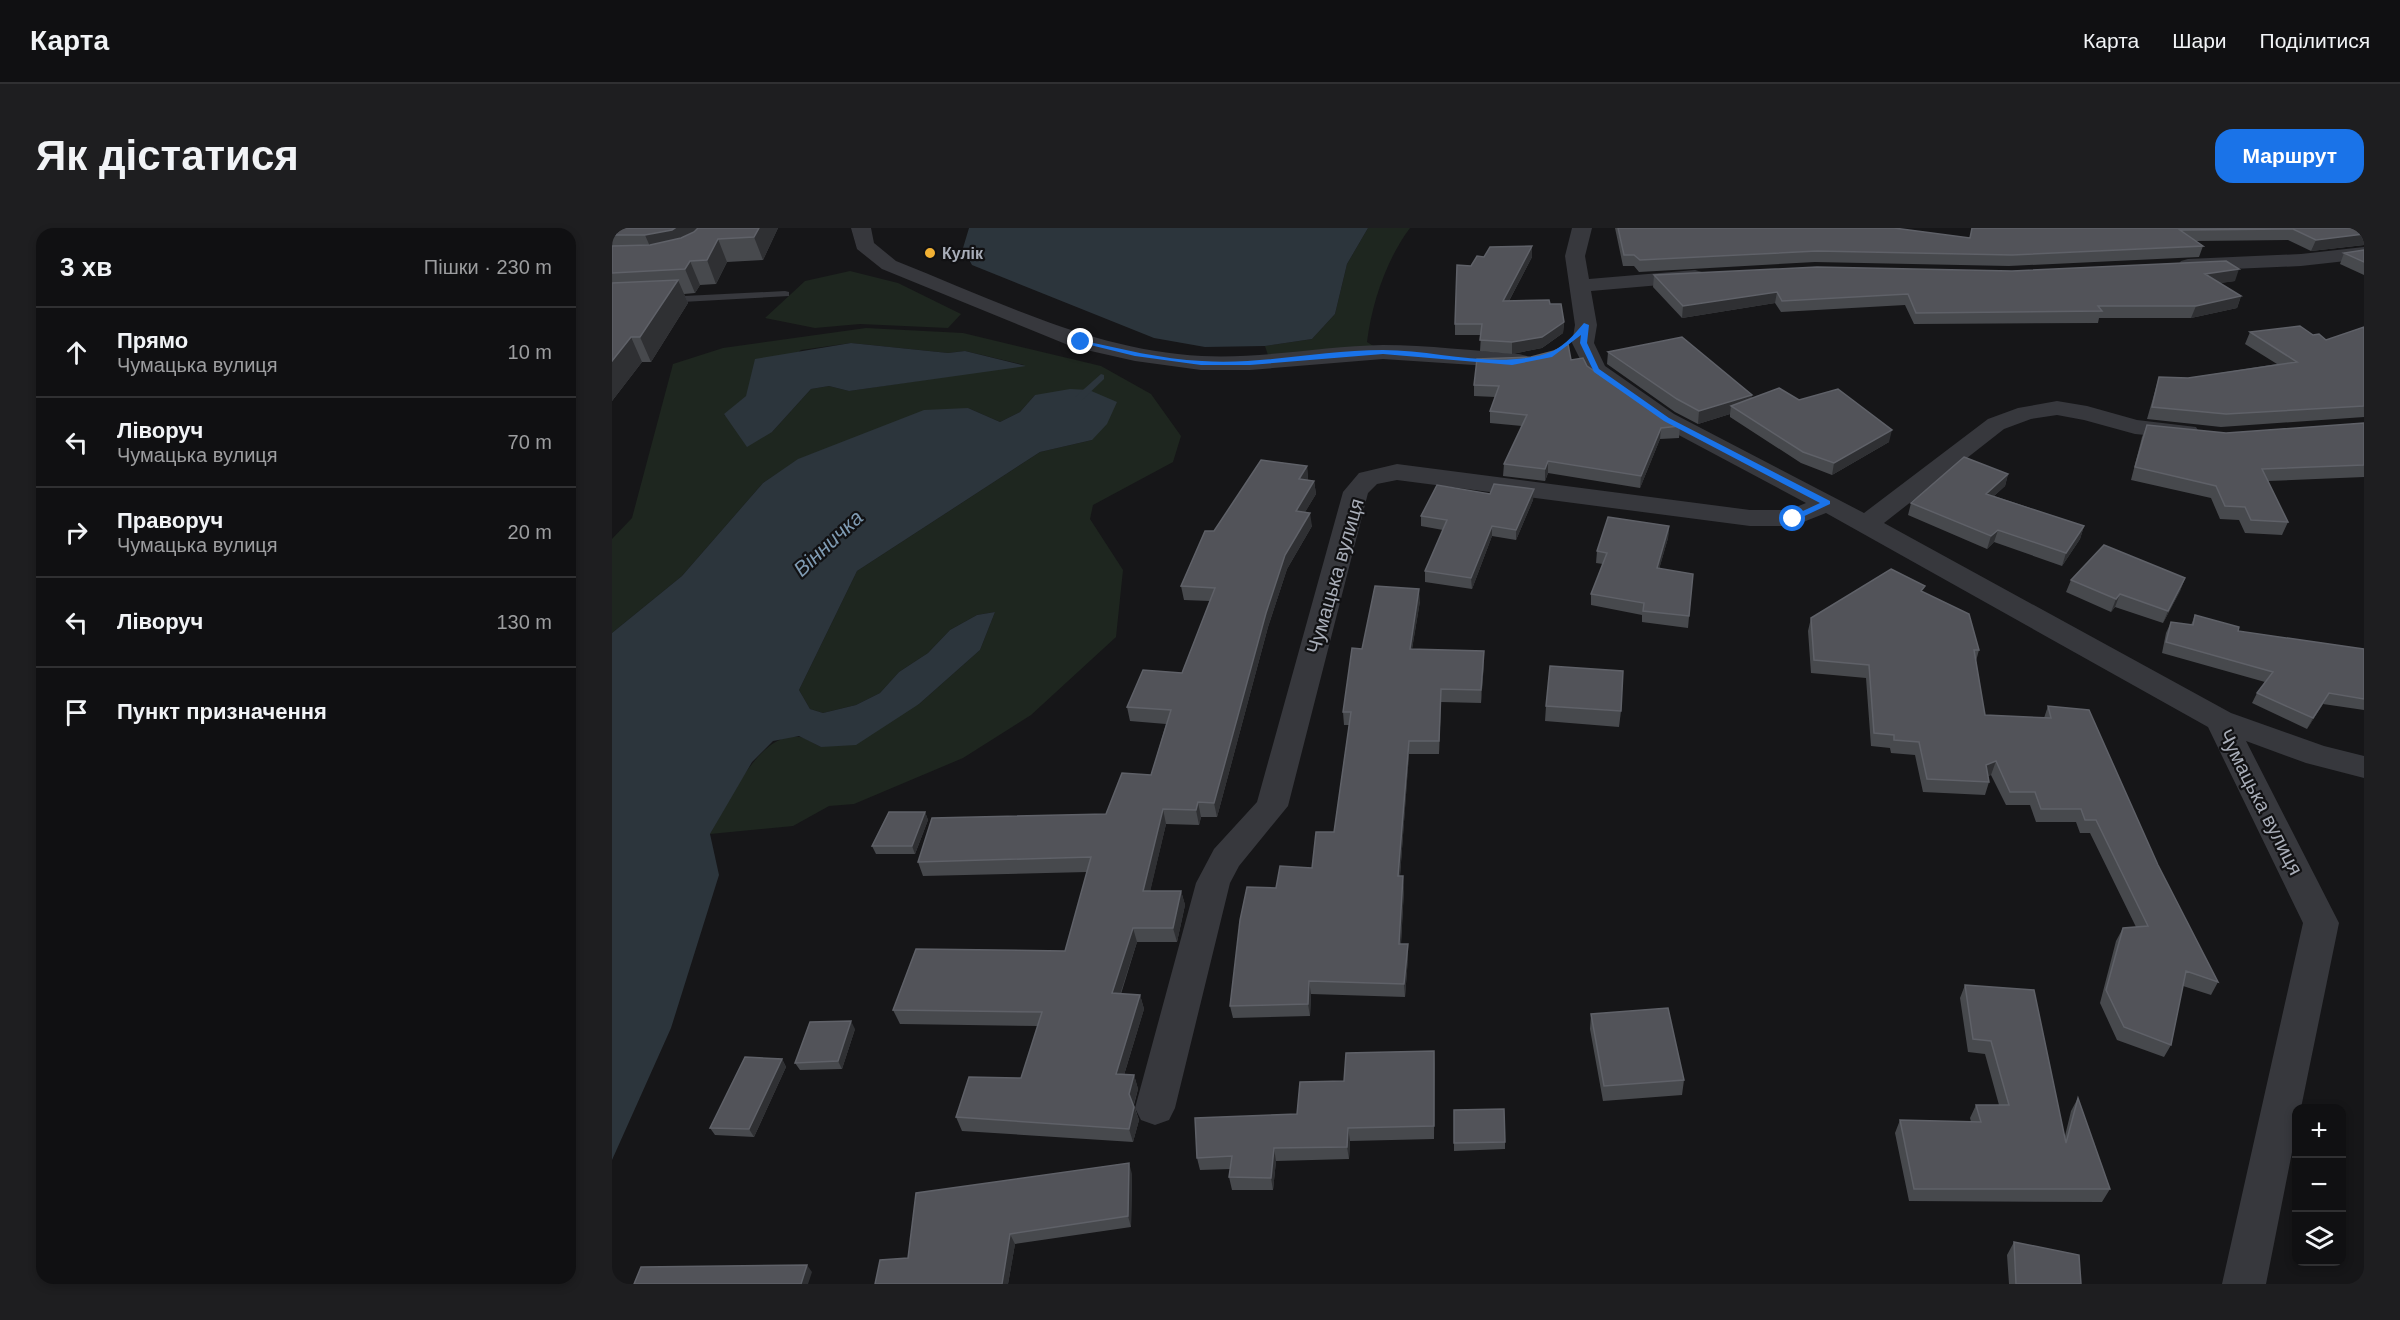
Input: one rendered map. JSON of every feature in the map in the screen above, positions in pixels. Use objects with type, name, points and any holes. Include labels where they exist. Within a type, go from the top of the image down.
[{"type":"street","points":[[861,228],[864,245],[889,266],[1081,342],[1135,354],[1201,363],[1250,363],[1383,352],[1512,363],[1540,357]]},
{"type":"street","name":"Чумацька вулиця","points":[[1582,228],[1575,256],[1578,286],[1576,334],[1596,370],[1666,420],[1866,524],[2220,720],[2321,923],[2244,1284]]},
{"type":"street","points":[[2173,266],[2301,260],[2364,253]]},
{"type":"street","points":[[1578,286],[1713,275]]},
{"type":"street","points":[[1866,524],[1996,423],[2026,413],[2057,408],[2087,413],[2135,427],[2210,435]]},
{"type":"street","name":"Чумацька вулиця","points":[[1155,1108],[1213,883],[1226,858],[1272,806],[1356,492],[1368,478],[1397,472],[1750,518],[1793,519],[1827,503]]},
{"type":"street","points":[[2220,720],[2317,754],[2364,767]]},
{"type":"lane","points":[[646,301],[785,294]]},
{"type":"shaded area","points":[[1368,228],[1410,228],[1401,240],[1387,268],[1372,312],[1367,342],[1383,352],[1270,361],[1265,346],[1312,339],[1335,314],[1347,264]]},
{"type":"shaded area","points":[[850,271],[898,283],[961,314],[948,328],[860,324],[815,328],[765,318],[805,281]]},
{"type":"shaded area","points":[[866,328],[963,333],[1101,366],[1151,394],[1181,436],[1173,462],[1093,505],[1090,519],[1123,570],[1116,637],[1031,715],[963,758],[854,804],[829,806],[793,826],[710,834],[746,772],[771,745],[785,738],[800,737],[821,747],[919,704],[980,650],[995,612],[977,615],[950,630],[928,653],[899,672],[880,693],[856,705],[823,713],[810,709],[799,690],[857,571],[1040,452],[1092,440],[1035,395],[1020,412],[1000,422],[968,408],[861,436],[799,459],[763,483],[682,576],[612,633],[612,539],[632,518],[673,364],[723,348]],"holes":[[[851,343],[948,353],[965,351],[1024,365],[849,391],[829,386],[811,389],[772,432],[724,415],[801,350]]]},
{"type":"water","points":[[969,228],[1368,228],[1347,264],[1335,314],[1312,339],[1265,346],[1205,347],[1154,338],[972,265],[963,248]]},
{"type":"water","points":[[851,343],[948,353],[965,351],[1026,366],[849,391],[829,386],[811,389],[772,432],[747,447],[724,414],[746,396],[755,359]]},
{"type":"water","points":[[1070,389],[1089,390],[1117,402],[1107,424],[1092,440],[1040,452],[857,571],[799,690],[810,709],[823,713],[856,705],[880,693],[899,672],[928,653],[950,630],[977,615],[995,612],[980,650],[919,704],[856,745],[821,747],[799,736],[773,741],[752,762],[710,834],[719,875],[671,1028],[612,1160],[612,633],[682,576],[763,483],[798,459],[924,410],[968,408],[1000,422],[1020,412],[1035,395]]},
{"type":"building","points":[[612,228],[675,228],[645,235],[612,235]]},
{"type":"building","points":[[698,228],[759,228],[754,237],[718,239],[707,260],[690,261],[685,269],[612,273],[612,246],[650,245],[681,238]]},
{"type":"building","points":[[1618,228],[1894,228],[1970,238],[1972,228],[2364,228],[2364,234],[2316,240],[2293,229],[2180,230],[2203,246],[2012,255],[1817,251],[1640,260],[1634,255],[1624,255]]},
{"type":"building","points":[[1532,246],[1503,301],[1549,300],[1550,304],[1561,304],[1564,322],[1542,337],[1512,342],[1480,340],[1482,324],[1455,324],[1457,265],[1471,266],[1477,256],[1484,257],[1490,247]]},
{"type":"building","points":[[2364,250],[2364,262],[2344,253]]},
{"type":"building","points":[[2226,261],[2239,269],[2205,274],[2241,296],[2196,306],[2098,306],[2102,311],[1916,313],[1908,294],[1782,301],[1777,292],[1683,306],[1654,275],[1817,267],[2012,271]]},
{"type":"building","points":[[678,280],[640,337],[631,337],[612,361],[612,283]]},
{"type":"building","points":[[2300,326],[2313,335],[2319,334],[2326,340],[2364,327],[2364,406],[2226,414],[2152,407],[2159,377],[2188,378],[2297,362],[2250,332]]},
{"type":"building","points":[[1682,337],[1752,395],[1699,411],[1677,399],[1608,352]]},
{"type":"building","points":[[1568,344],[1571,360],[1583,358],[1587,366],[1658,414],[1680,426],[1661,428],[1641,476],[1548,461],[1545,469],[1504,464],[1527,415],[1490,411],[1499,386],[1474,385],[1477,359],[1531,357],[1554,351]]},
{"type":"building","points":[[1779,388],[1799,400],[1838,389],[1892,430],[1834,463],[1803,452],[1731,406]]},
{"type":"building","points":[[2364,423],[2364,465],[2262,469],[2288,522],[2251,520],[2245,507],[2225,506],[2216,486],[2135,467],[2147,425],[2226,433]]},
{"type":"building","points":[[1964,457],[2008,474],[1986,494],[2084,526],[2066,553],[1998,530],[1991,536],[1911,503]]},
{"type":"building","points":[[1261,460],[1307,466],[1299,479],[1314,481],[1296,511],[1310,513],[1285,555],[1266,613],[1214,803],[1198,802],[1196,810],[1163,809],[1143,891],[1181,891],[1173,928],[1133,928],[1112,993],[1140,995],[1116,1074],[1134,1075],[1129,1094],[1134,1107],[1129,1129],[956,1117],[969,1077],[1021,1078],[1042,1012],[893,1010],[916,949],[1065,951],[1091,857],[918,862],[932,818],[1106,814],[1122,773],[1151,775],[1171,710],[1127,707],[1143,670],[1182,673],[1215,588],[1181,586],[1205,531],[1214,531]]},
{"type":"building","points":[[1494,484],[1534,489],[1516,530],[1492,526],[1471,578],[1425,571],[1447,520],[1421,516],[1437,485],[1490,494]]},
{"type":"building","points":[[1608,517],[1669,526],[1657,568],[1693,574],[1689,616],[1643,611],[1644,603],[1591,594],[1607,553],[1597,551]]},
{"type":"building","points":[[2104,545],[2185,578],[2168,611],[2120,594],[2116,599],[2071,580]]},
{"type":"building","points":[[1891,569],[1925,586],[1921,591],[1969,614],[1979,650],[1974,650],[1985,715],[2051,718],[2048,706],[2089,710],[2158,865],[2218,982],[2186,971],[2171,1045],[2124,1027],[2106,990],[2123,928],[2148,926],[2096,820],[2085,820],[2081,809],[2041,809],[2035,792],[2010,792],[1996,761],[1986,765],[1989,782],[1927,779],[1919,742],[1894,740],[1894,735],[1874,733],[1869,665],[1814,660],[1811,618]]},
{"type":"building","points":[[1375,586],[1419,589],[1410,649],[1484,651],[1481,690],[1441,689],[1439,741],[1409,741],[1398,876],[1403,876],[1399,944],[1408,944],[1404,984],[1309,981],[1308,1004],[1230,1006],[1240,920],[1247,887],[1276,888],[1280,866],[1312,868],[1316,832],[1334,832],[1351,712],[1343,712],[1352,648],[1362,649]]},
{"type":"building","points":[[2195,615],[2239,627],[2238,631],[2364,649],[2364,699],[2329,693],[2313,718],[2257,693],[2273,672],[2166,642],[2171,622],[2193,625]]},
{"type":"building","points":[[1550,666],[1623,671],[1621,711],[1546,706]]},
{"type":"building","points":[[889,812],[925,812],[912,846],[872,846]]},
{"type":"building","points":[[1965,985],[2034,990],[2066,1143],[2078,1098],[2110,1189],[1914,1189],[1900,1120],[1981,1122],[1976,1105],[2009,1105],[1991,1041],[1973,1039]]},
{"type":"building","points":[[1668,1008],[1684,1080],[1604,1086],[1591,1014]]},
{"type":"building","points":[[851,1021],[838,1061],[795,1063],[810,1022]]},
{"type":"building","points":[[1434,1051],[1434,1126],[1348,1128],[1347,1147],[1274,1148],[1271,1178],[1229,1177],[1232,1156],[1197,1158],[1195,1118],[1297,1114],[1300,1082],[1344,1081],[1346,1053]]},
{"type":"building","points":[[745,1057],[782,1059],[749,1129],[710,1128]]},
{"type":"building","points":[[1504,1109],[1505,1142],[1454,1143],[1454,1110]]},
{"type":"building","points":[[1129,1163],[1128,1216],[1010,1234],[1002,1284],[875,1284],[880,1260],[908,1258],[916,1193]]},
{"type":"building","points":[[2014,1242],[2079,1255],[2081,1284],[2016,1284]]},
{"type":"building","points":[[807,1265],[801,1284],[634,1284],[641,1267]]},
{"type":"waterway","name":"Вінничка","points":[[1078,399],[1101,377]]},
{"type":"place","name":"Кулік","points":[[930,253]]},
{"type":"route","points":[[1081,342],[1135,354],[1201,363],[1250,363],[1383,352],[1512,363],[1550,355],[1574,339],[1586,325],[1583,343],[1596,370],[1666,420],[1827,503],[1793,519]]}]
